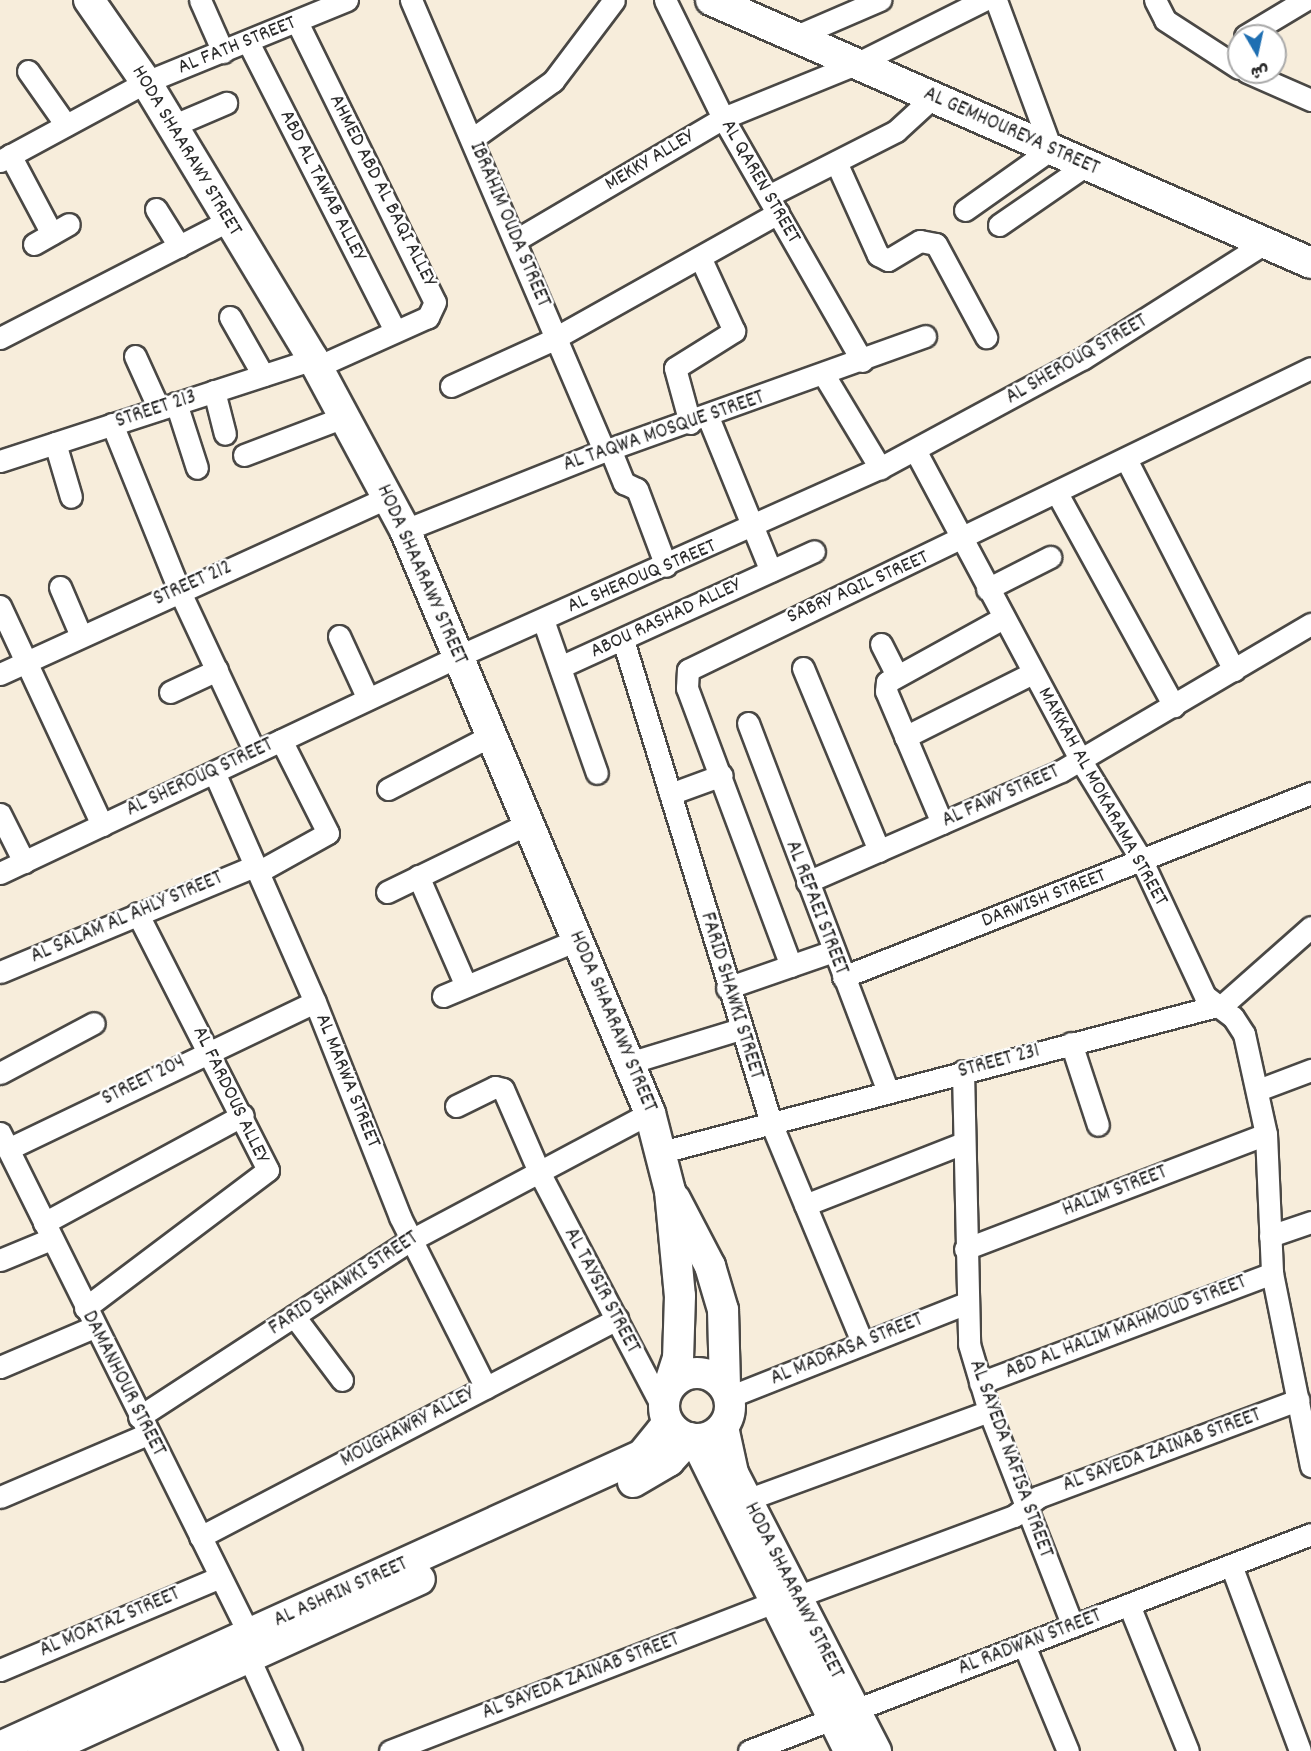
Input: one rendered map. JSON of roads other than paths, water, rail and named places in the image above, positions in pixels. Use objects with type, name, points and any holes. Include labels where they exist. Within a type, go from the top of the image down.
[{"type":"street","name":"HODA SHAARAWY STREET","points":[[89,0],[146,82],[315,363],[405,530],[650,1113],[662,1152],[670,1191],[680,1327],[677,1419],[784,1600],[844,1714],[876,1751]]},
{"type":"street","points":[[200,0],[222,52]]},
{"type":"street","name":"AL FATH STREET","points":[[5,158],[146,82],[347,0]]},
{"type":"street","name":"IBRAHIM OUDA STREET","points":[[411,0],[607,450],[624,483],[637,489],[666,566]]},
{"type":"street","points":[[472,139],[553,81],[614,0]]},
{"type":"street","name":"AL QAREN STREET","points":[[665,0],[723,118],[862,361]]},
{"type":"street","name":"AL GEMHOUREYA STREET","points":[[711,0],[1311,263]]},
{"type":"street","points":[[794,37],[880,0]]},
{"type":"street","name":"MEKKY ALLEY","points":[[516,240],[723,118],[856,64],[984,0]]},
{"type":"street","points":[[965,210],[1051,149],[996,0]]},
{"type":"street","points":[[1155,0],[1165,20],[1227,61]]},
{"type":"street","points":[[1265,24],[1305,0]]},
{"type":"street","name":"AHMED ABD AL BAQI ALLEY","points":[[297,22],[435,296],[432,313],[395,331],[315,363]]},
{"type":"street","name":"ABD AL TAWAB ALLEY","points":[[248,42],[395,331]]},
{"type":"street","points":[[1215,54],[1227,47]]},
{"type":"street","points":[[28,71],[66,125]]},
{"type":"street","points":[[1274,84],[1311,100]]},
{"type":"street","points":[[451,386],[557,337],[700,257],[836,162],[915,119],[933,97]]},
{"type":"street","points":[[172,126],[226,103]]},
{"type":"street","points":[[5,158],[52,234]]},
{"type":"street","points":[[836,162],[878,255],[888,260],[921,241],[936,244],[986,337]]},
{"type":"street","points":[[999,225],[1086,165]]},
{"type":"street","points":[[156,209],[180,246]]},
{"type":"street","points":[[0,338],[228,221]]},
{"type":"street","name":"AL SHEROUQ STREET","points":[[0,873],[459,656],[753,529],[880,468],[1082,359],[1265,243]]},
{"type":"street","points":[[700,257],[734,331],[674,372],[753,529],[771,571]]},
{"type":"street","points":[[230,317],[263,375]]},
{"type":"street","name":"AL TAQWA MOSQUE STREET","points":[[405,530],[607,450],[699,420],[925,336]]},
{"type":"street","points":[[135,356],[168,406],[197,468]]},
{"type":"street","name":"STREET 213","points":[[0,461],[263,375],[315,363]]},
{"type":"street","name":"SABRY AQIL STREET","points":[[791,966],[722,775],[687,688],[688,670],[827,599],[961,542],[1058,495],[1311,368]]},
{"type":"street","points":[[824,375],[880,468]]},
{"type":"street","points":[[214,391],[225,434]]},
{"type":"street","points":[[244,455],[344,417]]},
{"type":"street","points":[[112,424],[179,590],[255,752]]},
{"type":"street","points":[[55,443],[71,497]]},
{"type":"street","name":"MAKKAH AL MOKARAMA STREET","points":[[915,450],[961,542],[1080,761],[1142,861],[1202,989],[1216,1007],[1240,1025],[1258,1090],[1266,1134],[1272,1273],[1301,1388],[1311,1466]]},
{"type":"street","points":[[1126,461],[1234,670]]},
{"type":"street","points":[[1058,495],[1174,706]]},
{"type":"street","name":"STREET 212","points":[[0,674],[179,590],[388,497]]},
{"type":"street","name":"ABOU RASHAD ALLEY","points":[[560,667],[814,551]]},
{"type":"street","points":[[987,589],[1050,557]]},
{"type":"street","points":[[60,587],[81,636]]},
{"type":"street","points":[[0,606],[102,825]]},
{"type":"street","points":[[942,823],[886,692],[896,674],[1003,618]]},
{"type":"street","points":[[543,620],[597,773]]},
{"type":"street","name":"AL FAWY STREET","points":[[807,882],[1080,761],[1311,624]]},
{"type":"street","points":[[339,636],[368,699]]},
{"type":"street","name":"FARID SHAWKI STREET","points":[[623,640],[727,988],[771,1123],[863,1344]]},
{"type":"street","points":[[880,644],[896,674]]},
{"type":"street","points":[[803,668],[879,850]]},
{"type":"street","points":[[170,692],[217,670]]},
{"type":"street","points":[[905,737],[1033,674]]},
{"type":"street","name":"AL REFAEI STREET","points":[[748,723],[888,1092]]},
{"type":"street","points":[[388,789],[492,735]]},
{"type":"street","name":"AL SALAM AL AHLY STREET","points":[[0,972],[137,912],[257,869],[328,833],[281,740]]},
{"type":"street","name":"AL MARWA STREET","points":[[214,772],[315,1002],[411,1240],[486,1388]]},
{"type":"street","points":[[670,794],[722,775]]},
{"type":"street","name":"DARWISH STREET","points":[[843,977],[1311,793]]},
{"type":"street","points":[[0,814],[24,862]]},
{"type":"street","points":[[387,892],[529,823]]},
{"type":"street","points":[[418,876],[466,986]]},
{"type":"street","name":"AL FARDOUS ALLEY","points":[[0,1367],[90,1317],[266,1175],[267,1161],[137,912]]},
{"type":"street","name":"STREET 231","points":[[662,1152],[1071,1042],[1216,1007],[1311,927]]},
{"type":"street","points":[[443,996],[577,940]]},
{"type":"street","points":[[727,988],[833,951]]},
{"type":"street","name":"STREET 204","points":[[4,1141],[315,1002]]},
{"type":"street","points":[[0,1074],[94,1023]]},
{"type":"street","points":[[629,1063],[740,1029]]},
{"type":"street","points":[[1071,1042],[1098,1125]]},
{"type":"street","points":[[1258,1090],[1311,1070]]},
{"type":"street","name":"AL SAYEDA NAFISA STREET","points":[[963,1071],[964,1304],[980,1383],[989,1411],[1073,1626]]},
{"type":"street","name":"AL TAYSIR STREET","points":[[456,1106],[501,1087],[540,1174],[617,1319],[677,1419]]},
{"type":"street","name":"FARID SHAWKI STREET","points":[[144,1426],[294,1316],[411,1240],[540,1174],[650,1113]]},
{"type":"street","points":[[0,1260],[243,1115]]},
{"type":"street","name":"HALIM STREET","points":[[965,1249],[1266,1134]]},
{"type":"street","name":"DAMANHOUR STREET","points":[[4,1141],[220,1577],[291,1751]]},
{"type":"street","points":[[805,1205],[963,1143]]},
{"type":"street","name":"HODA SHAARAWY STREET","points":[[670,1191],[706,1257],[723,1310],[727,1392],[723,1427],[727,1457],[784,1600]]},
{"type":"street","points":[[1270,1236],[1311,1222]]},
{"type":"street","name":"ABD AL HALIM MAHMOUD STREET","points":[[980,1383],[1272,1273]]},
{"type":"street","name":"AL MADRASA STREET","points":[[727,1392],[863,1344],[964,1304]]},
{"type":"street","points":[[294,1316],[342,1380]]},
{"type":"street","name":"MOUGHAWRY ALLEY","points":[[200,1537],[617,1319]]},
{"type":"street","points":[[723,1427],[677,1419],[698,1372],[727,1392]]},
{"type":"street","name":"AL SAYEDA ZAINAB STREET","points":[[390,1751],[784,1600],[1014,1516],[1026,1506],[1301,1388]]},
{"type":"street","points":[[746,1500],[989,1411]]},
{"type":"street","name":"AL ASHRIN STREET","points":[[43,1751],[249,1646],[642,1455],[677,1419]]},
{"type":"street","points":[[0,1497],[144,1426]]},
{"type":"street","name":"AL RADWAN STREET","points":[[749,1751],[1311,1534]]},
{"type":"street","points":[[1231,1565],[1300,1751]]},
{"type":"street","name":"AL MOATAZ STREET","points":[[0,1670],[220,1577]]},
{"type":"street","points":[[1129,1605],[1188,1751]]},
{"type":"street","points":[[1024,1645],[1068,1751]]},
{"type":"street","name":"AL ASHRIN STREET","points":[[0,1747],[249,1646]]},
{"type":"street","name":"HODA SHAARAWY STREET","points":[[844,1714],[849,1751]]}]
